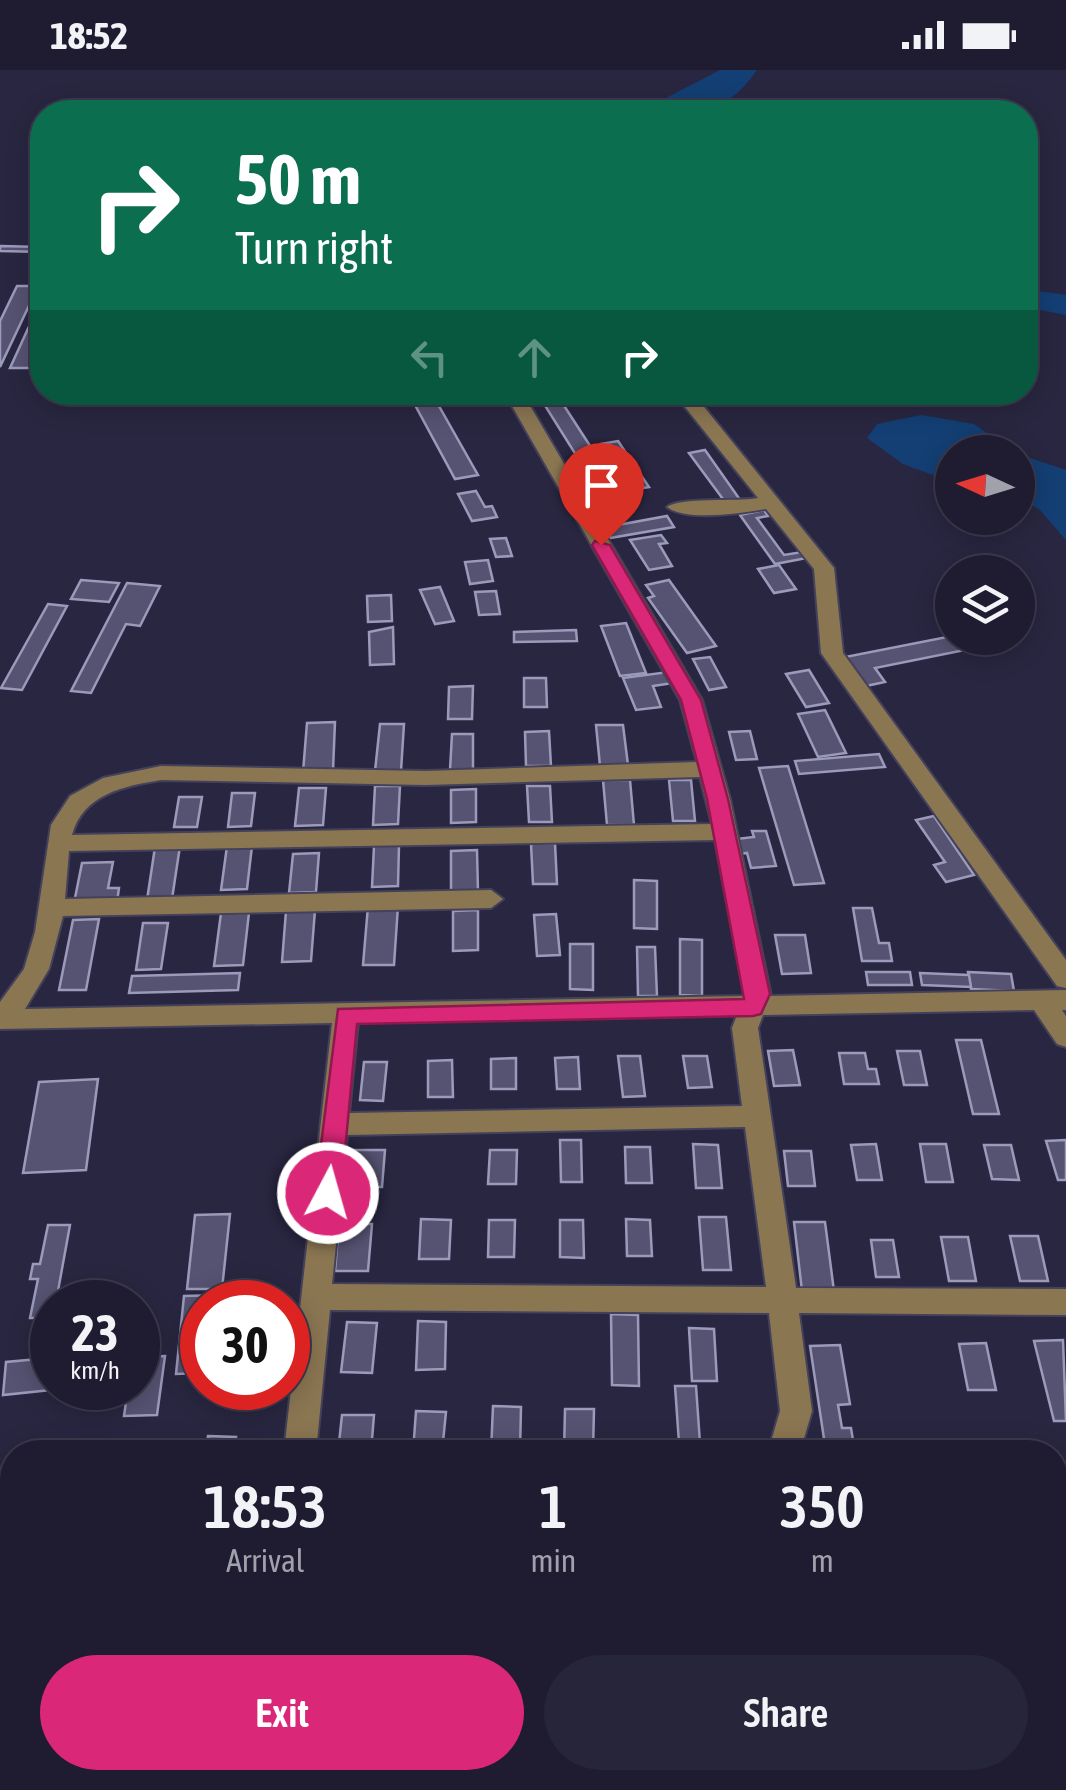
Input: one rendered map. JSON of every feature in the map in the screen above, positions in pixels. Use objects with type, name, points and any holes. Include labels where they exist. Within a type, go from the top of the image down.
[{"type":"street","points":[[521,405],[691,700],[710,768],[758,994],[745,1028],[796,1390],[796,1411],[788,1440]]},
{"type":"street","points":[[693,405],[824,568],[828,582],[826,632],[832,652],[1066,980]]},
{"type":"street","points":[[676,507],[728,509],[771,502]]},
{"type":"street","points":[[0,1019],[40,967],[48,948],[58,843],[68,812],[81,799],[124,778],[161,773],[426,778],[710,768]]},
{"type":"street","points":[[58,843],[722,832]]},
{"type":"street","points":[[52,908],[491,899]]},
{"type":"street","points":[[0,1019],[1054,1000],[1066,1037]]},
{"type":"street","points":[[301,1440],[346,1015]]},
{"type":"street","points":[[335,1124],[758,1116]]},
{"type":"street","points":[[318,1297],[1066,1302]]},
{"type":"water","points":[[730,70],[757,70],[727,100],[703,100]]},
{"type":"water","points":[[921,415],[974,424],[990,435],[935,435],[935,476],[903,464],[867,438],[877,424]]},
{"type":"water","points":[[1035,460],[1066,470],[1066,540],[1035,507]]},
{"type":"building","points":[[0,246],[30,247],[30,252],[0,251]]},
{"type":"building","points":[[17,286],[30,286],[30,304],[0,367],[0,321]]},
{"type":"building","points":[[30,324],[30,368],[10,368]]},
{"type":"building","points":[[415,405],[438,405],[478,475],[455,479]]},
{"type":"building","points":[[545,405],[564,405],[620,492],[601,495]]},
{"type":"building","points":[[618,441],[649,487],[631,490],[601,444]]},
{"type":"building","points":[[705,450],[743,504],[728,506],[689,453]]},
{"type":"building","points":[[476,491],[485,507],[492,506],[497,517],[472,521],[458,494]]},
{"type":"building","points":[[608,500],[623,524],[667,516],[674,527],[610,538],[589,503]]},
{"type":"building","points":[[764,510],[768,516],[757,518],[784,555],[802,552],[807,558],[775,564],[740,515]]},
{"type":"building","points":[[661,535],[667,543],[659,544],[672,566],[649,570],[630,540]]},
{"type":"building","points":[[506,538],[512,556],[496,557],[490,539]]},
{"type":"building","points":[[488,560],[493,581],[470,584],[465,562]]},
{"type":"building","points":[[779,565],[796,589],[774,593],[758,569]]},
{"type":"building","points":[[81,580],[119,583],[109,602],[71,599]]},
{"type":"building","points":[[669,580],[716,646],[687,653],[648,598],[654,596],[646,585]]},
{"type":"building","points":[[127,583],[160,586],[140,626],[126,624],[91,693],[71,691]]},
{"type":"building","points":[[440,587],[454,621],[435,624],[420,590]]},
{"type":"building","points":[[496,591],[500,614],[479,615],[475,592]]},
{"type":"building","points":[[391,595],[392,621],[368,622],[367,596]]},
{"type":"building","points":[[48,604],[67,606],[22,690],[1,688]]},
{"type":"building","points":[[626,623],[646,673],[620,676],[601,626]]},
{"type":"building","points":[[393,627],[394,664],[370,665],[369,632]]},
{"type":"building","points":[[576,630],[577,641],[514,642],[514,632]]},
{"type":"building","points":[[935,639],[935,655],[940,655],[875,668],[885,682],[866,686],[845,657]]},
{"type":"building","points":[[710,657],[726,687],[709,690],[693,659]]},
{"type":"building","points":[[809,670],[829,703],[806,707],[786,674]]},
{"type":"building","points":[[668,672],[673,683],[653,686],[661,707],[636,710],[623,678]]},
{"type":"building","points":[[524,678],[546,678],[547,707],[524,707]]},
{"type":"building","points":[[473,686],[472,719],[448,719],[449,687]]},
{"type":"building","points":[[825,710],[846,753],[818,757],[798,714]]},
{"type":"building","points":[[335,722],[333,771],[303,772],[307,723]]},
{"type":"building","points":[[380,724],[404,724],[401,771],[375,771]]},
{"type":"building","points":[[596,725],[623,725],[628,765],[600,766]]},
{"type":"building","points":[[549,731],[551,766],[526,766],[525,732]]},
{"type":"building","points":[[750,731],[757,759],[736,760],[729,732]]},
{"type":"building","points":[[452,734],[473,734],[473,770],[450,770]]},
{"type":"building","points":[[879,754],[885,767],[799,774],[795,761]]},
{"type":"building","points":[[788,766],[824,883],[794,885],[759,768]]},
{"type":"building","points":[[603,780],[630,780],[634,825],[607,825]]},
{"type":"building","points":[[669,780],[691,780],[695,821],[673,821]]},
{"type":"building","points":[[375,786],[400,786],[398,824],[373,825]]},
{"type":"building","points":[[527,786],[550,786],[552,822],[529,822]]},
{"type":"building","points":[[299,788],[326,788],[323,825],[295,826]]},
{"type":"building","points":[[476,789],[476,822],[451,823],[451,790]]},
{"type":"building","points":[[232,793],[255,793],[251,826],[228,827]]},
{"type":"building","points":[[179,797],[202,797],[197,827],[174,827]]},
{"type":"building","points":[[934,816],[974,875],[946,882],[934,865],[945,862],[916,820]]},
{"type":"building","points":[[752,831],[766,831],[776,866],[751,868],[747,853],[740,854],[736,839],[754,837]]},
{"type":"building","points":[[555,843],[557,884],[533,884],[531,844]]},
{"type":"building","points":[[399,845],[398,886],[372,887],[374,846]]},
{"type":"building","points":[[180,846],[172,899],[147,900],[155,847]]},
{"type":"building","points":[[227,846],[252,846],[247,889],[221,890]]},
{"type":"building","points":[[477,850],[478,892],[451,893],[451,851]]},
{"type":"building","points":[[319,853],[316,892],[289,893],[293,854]]},
{"type":"building","points":[[113,862],[108,888],[119,888],[117,902],[74,903],[82,863]]},
{"type":"building","points":[[634,880],[657,881],[657,929],[634,928]]},
{"type":"building","points":[[368,906],[398,906],[394,965],[363,965]]},
{"type":"building","points":[[853,908],[872,908],[879,943],[889,943],[892,961],[862,961]]},
{"type":"building","points":[[315,910],[311,961],[282,962],[286,911]]},
{"type":"building","points":[[478,910],[478,950],[453,951],[453,911]]},
{"type":"building","points":[[221,913],[249,913],[243,965],[214,966]]},
{"type":"building","points":[[556,914],[560,955],[537,956],[534,915]]},
{"type":"building","points":[[99,919],[86,990],[59,990],[73,920]]},
{"type":"building","points":[[143,923],[168,923],[161,969],[136,970]]},
{"type":"building","points":[[775,935],[805,935],[811,973],[782,974]]},
{"type":"building","points":[[680,939],[702,940],[702,996],[680,995]]},
{"type":"building","points":[[570,944],[593,944],[593,990],[570,989]]},
{"type":"building","points":[[637,947],[655,947],[657,996],[638,996]]},
{"type":"building","points":[[866,972],[910,972],[912,985],[868,985]]},
{"type":"building","points":[[968,972],[1011,974],[1014,991],[971,989]]},
{"type":"building","points":[[240,973],[238,990],[129,993],[132,976]]},
{"type":"building","points":[[920,973],[969,975],[971,987],[922,985]]},
{"type":"building","points":[[956,1040],[981,1040],[999,1114],[973,1114]]},
{"type":"building","points":[[793,1050],[800,1085],[774,1086],[768,1051]]},
{"type":"building","points":[[897,1051],[920,1051],[927,1085],[904,1085]]},
{"type":"building","points":[[839,1053],[865,1053],[868,1069],[876,1069],[879,1084],[844,1084]]},
{"type":"building","points":[[618,1056],[640,1056],[645,1096],[623,1097]]},
{"type":"building","points":[[683,1056],[707,1056],[712,1087],[688,1088]]},
{"type":"building","points":[[578,1057],[580,1089],[557,1089],[555,1058]]},
{"type":"building","points":[[516,1058],[516,1089],[491,1089],[491,1059]]},
{"type":"building","points":[[452,1060],[453,1097],[428,1097],[428,1061]]},
{"type":"building","points":[[364,1062],[387,1062],[383,1101],[360,1100]]},
{"type":"building","points":[[98,1079],[86,1170],[23,1173],[39,1082]]},
{"type":"building","points":[[560,1140],[581,1140],[582,1182],[561,1182]]},
{"type":"building","points":[[1066,1140],[1066,1180],[1058,1180],[1046,1141]]},
{"type":"building","points":[[693,1144],[718,1145],[722,1188],[696,1188]]},
{"type":"building","points":[[876,1144],[882,1180],[857,1180],[851,1145]]},
{"type":"building","points":[[920,1144],[946,1144],[953,1182],[926,1182]]},
{"type":"building","points":[[984,1145],[1011,1145],[1019,1180],[992,1179]]},
{"type":"building","points":[[625,1147],[650,1147],[652,1183],[626,1183]]},
{"type":"building","points":[[346,1150],[385,1150],[382,1187],[367,1187],[366,1201],[341,1201]]},
{"type":"building","points":[[490,1150],[517,1150],[516,1184],[488,1184]]},
{"type":"building","points":[[784,1151],[811,1151],[815,1186],[788,1186]]},
{"type":"building","points":[[230,1214],[223,1280],[188,1280],[195,1215]]},
{"type":"building","points":[[699,1217],[726,1217],[731,1270],[703,1270]]},
{"type":"building","points":[[421,1219],[451,1220],[449,1259],[419,1259]]},
{"type":"building","points":[[626,1219],[650,1220],[652,1256],[627,1256]]},
{"type":"building","points":[[489,1220],[515,1220],[514,1257],[488,1257]]},
{"type":"building","points":[[560,1220],[583,1220],[584,1258],[560,1257]]},
{"type":"building","points":[[794,1222],[825,1222],[834,1291],[802,1291]]},
{"type":"building","points":[[339,1224],[372,1224],[368,1271],[335,1271]]},
{"type":"building","points":[[48,1225],[70,1225],[60,1280],[30,1279],[33,1264],[40,1264]]},
{"type":"building","points":[[1010,1236],[1038,1236],[1048,1281],[1020,1281]]},
{"type":"building","points":[[941,1237],[968,1237],[976,1281],[949,1281]]},
{"type":"building","points":[[871,1240],[893,1240],[899,1277],[876,1277]]},
{"type":"building","points":[[611,1314],[638,1315],[639,1386],[612,1385]]},
{"type":"building","points":[[418,1321],[446,1322],[445,1369],[416,1370]]},
{"type":"building","points":[[347,1322],[377,1323],[372,1373],[341,1372]]},
{"type":"building","points":[[689,1328],[714,1329],[717,1381],[692,1381]]},
{"type":"building","points":[[180,1335],[180,1374],[176,1374]]},
{"type":"building","points":[[1063,1340],[1066,1421],[1054,1421],[1034,1341]]},
{"type":"building","points":[[986,1343],[996,1390],[968,1390],[959,1344]]},
{"type":"building","points":[[840,1345],[850,1404],[838,1405],[842,1428],[851,1428],[853,1440],[824,1440],[810,1346]]},
{"type":"building","points":[[160,1356],[165,1356],[160,1393]]},
{"type":"building","points":[[30,1360],[30,1392],[3,1395],[6,1362]]},
{"type":"building","points":[[675,1386],[696,1386],[700,1440],[679,1440]]},
{"type":"building","points":[[493,1406],[521,1407],[520,1440],[492,1440]]},
{"type":"building","points":[[565,1409],[594,1409],[593,1440],[564,1440]]},
{"type":"building","points":[[125,1410],[158,1410],[157,1415],[124,1416]]},
{"type":"building","points":[[416,1411],[446,1412],[443,1440],[414,1440]]},
{"type":"building","points":[[342,1415],[374,1415],[372,1440],[339,1440]]},
{"type":"building","points":[[208,1436],[236,1437],[236,1440],[208,1440]]},
{"type":"waterway","points":[[679,100],[731,77],[733,70]]},
{"type":"waterway","points":[[1038,300],[1066,305]]},
{"type":"route","points":[[328,1193],[346,1015],[753,1008],[758,994],[718,799],[691,700],[601,545]]}]
